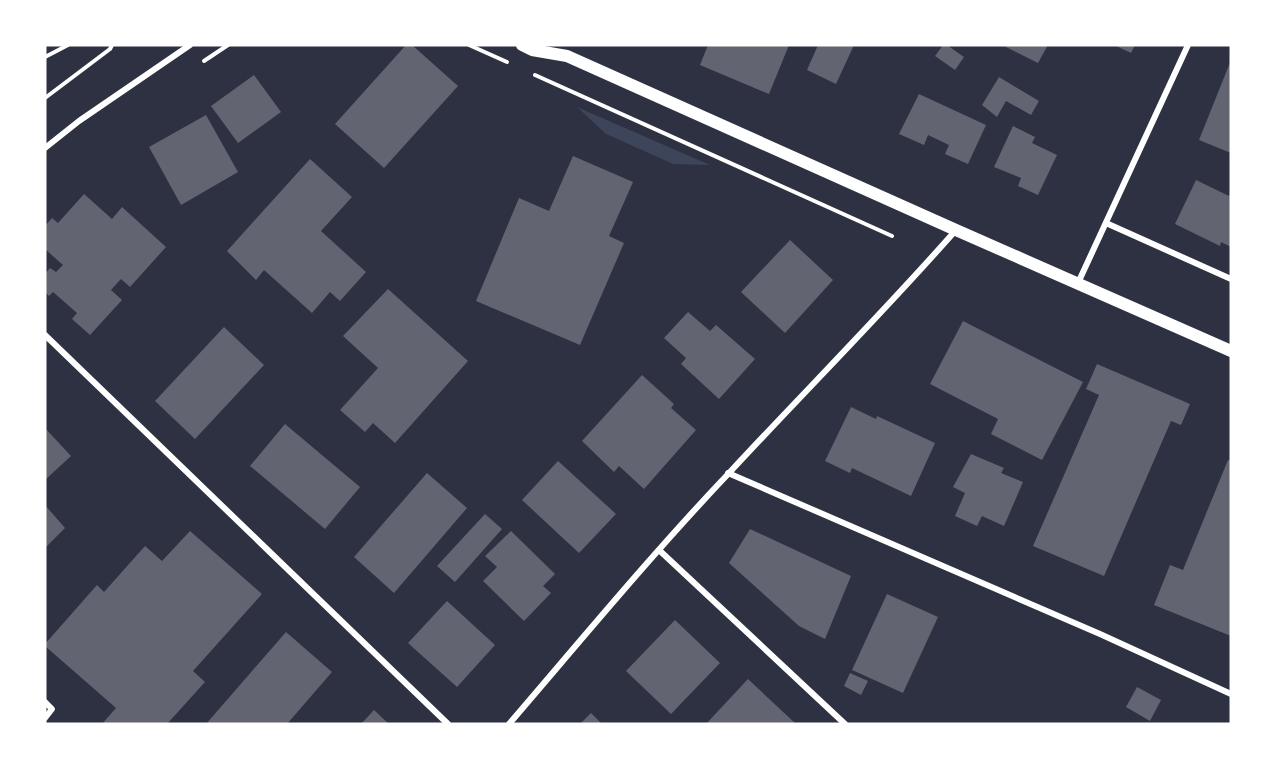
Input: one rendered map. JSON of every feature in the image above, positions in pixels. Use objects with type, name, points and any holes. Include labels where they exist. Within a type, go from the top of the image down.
[{"type":"main road","points":[[522,45],[532,50],[567,56],[1231,351]]},
{"type":"main road","points":[[554,45],[567,56]]},
{"type":"street","points":[[45,148],[79,121],[190,45]]},
{"type":"street","points":[[1078,283],[1188,45]]},
{"type":"street","points":[[1106,223],[1231,279]]},
{"type":"street","points":[[509,724],[658,550],[956,230]]},
{"type":"street","points":[[45,336],[448,724]]},
{"type":"street","points":[[728,473],[1100,634],[1231,694]]},
{"type":"street","points":[[658,550],[845,724]]},
{"type":"street","points":[[45,702],[52,709],[45,718]]},
{"type":"path","points":[[45,57],[68,45]]},
{"type":"path","points":[[45,98],[110,49],[112,45]]},
{"type":"path","points":[[469,45],[510,64]]},
{"type":"path","points":[[530,73],[892,236]]},
{"type":"shaded area","points":[[577,107],[710,165],[673,164],[606,134]]},
{"type":"building","points":[[406,45],[412,45],[458,86],[384,168],[335,124]]},
{"type":"building","points":[[708,45],[789,45],[769,94],[700,65]]},
{"type":"building","points":[[818,45],[854,45],[836,84],[807,70]]},
{"type":"building","points":[[943,45],[947,45],[964,57],[955,70],[935,56]]},
{"type":"building","points":[[1002,45],[1048,45],[1038,63]]},
{"type":"building","points":[[1114,45],[1135,45],[1131,53]]},
{"type":"building","points":[[1231,60],[1231,153],[1199,140]]},
{"type":"building","points":[[254,75],[281,112],[238,143],[211,106]]},
{"type":"building","points":[[999,77],[1039,101],[1031,115],[1006,101],[997,117],[982,105]]},
{"type":"building","points":[[919,94],[986,125],[968,164],[945,154],[949,145],[928,135],[924,145],[899,134]]},
{"type":"building","points":[[206,115],[238,172],[181,205],[149,147]]},
{"type":"building","points":[[1013,126],[1035,137],[1032,143],[1057,155],[1038,195],[1018,186],[1021,178],[994,167]]},
{"type":"building","points":[[573,156],[633,182],[609,236],[624,243],[580,345],[476,301],[519,198],[549,211]]},
{"type":"building","points":[[310,159],[352,197],[321,231],[366,272],[340,301],[330,292],[312,313],[264,270],[256,280],[227,251]]},
{"type":"building","points":[[1196,180],[1229,196],[1231,192],[1231,247],[1221,242],[1220,246],[1175,224]]},
{"type":"building","points":[[84,194],[112,219],[122,207],[166,247],[130,287],[121,279],[111,290],[122,300],[90,335],[72,319],[77,313],[53,292],[49,296],[45,292],[45,274],[50,268],[56,272],[63,265],[45,249],[45,226],[52,218],[58,223]]},
{"type":"building","points":[[790,240],[833,280],[785,333],[741,292]]},
{"type":"building","points":[[388,289],[468,361],[395,443],[373,423],[365,432],[340,410],[378,368],[343,336]]},
{"type":"building","points":[[688,312],[710,331],[716,325],[755,359],[719,399],[681,364],[686,358],[664,338]]},
{"type":"building","points":[[963,321],[1083,382],[1042,460],[991,434],[998,419],[930,384]]},
{"type":"building","points":[[224,327],[264,365],[195,439],[155,401]]},
{"type":"building","points":[[1097,364],[1190,404],[1181,425],[1171,421],[1104,576],[1033,546],[1099,395],[1086,389]]},
{"type":"building","points":[[642,375],[674,404],[671,408],[696,430],[644,489],[619,466],[614,472],[582,441]]},
{"type":"building","points":[[851,407],[876,419],[877,416],[935,443],[911,496],[852,468],[850,473],[825,461]]},
{"type":"building","points":[[285,424],[360,487],[325,529],[250,466]]},
{"type":"building","points":[[45,428],[71,456],[45,480]]},
{"type":"building","points":[[971,454],[1004,468],[1001,473],[1023,482],[1004,526],[982,516],[977,526],[955,516],[965,493],[953,487]]},
{"type":"building","points":[[1228,460],[1231,461],[1231,636],[1154,605],[1170,565],[1183,570]]},
{"type":"building","points":[[558,461],[616,514],[579,553],[522,500]]},
{"type":"building","points":[[427,473],[467,508],[394,593],[354,557]]},
{"type":"building","points":[[45,505],[65,528],[45,548]]},
{"type":"building","points":[[485,514],[502,529],[455,582],[437,566]]},
{"type":"building","points":[[750,529],[851,576],[825,639],[799,626],[729,563]]},
{"type":"building","points":[[190,531],[262,594],[193,671],[205,682],[167,724],[102,724],[116,708],[45,644],[97,585],[104,592],[145,546],[162,561]]},
{"type":"building","points":[[511,531],[555,574],[543,586],[551,593],[524,621],[483,581],[497,567],[485,556]]},
{"type":"building","points":[[887,594],[938,617],[903,693],[852,670]]},
{"type":"building","points":[[447,601],[495,645],[457,687],[408,643]]},
{"type":"building","points":[[675,620],[720,663],[671,714],[626,671]]},
{"type":"building","points":[[286,632],[332,672],[287,724],[206,724]]},
{"type":"building","points":[[850,673],[868,681],[861,695],[844,686]]},
{"type":"building","points":[[748,679],[796,724],[706,724]]},
{"type":"building","points":[[1137,687],[1161,700],[1150,721],[1126,707]]},
{"type":"building","points":[[374,710],[389,724],[361,724]]},
{"type":"building","points":[[591,713],[602,724],[580,724]]}]
